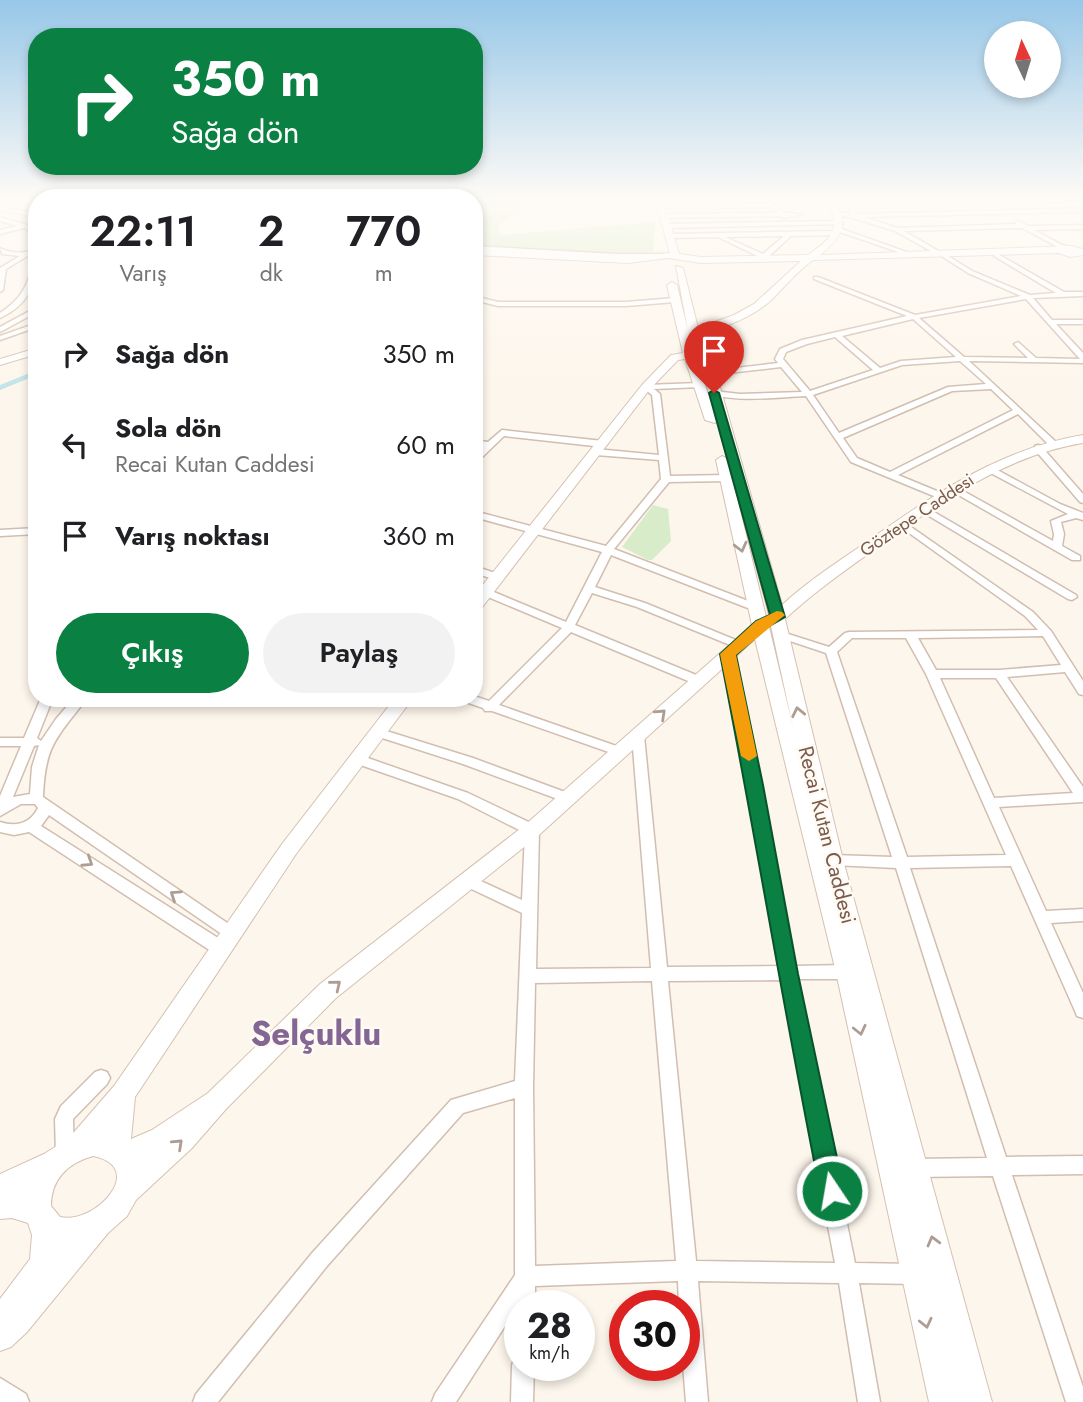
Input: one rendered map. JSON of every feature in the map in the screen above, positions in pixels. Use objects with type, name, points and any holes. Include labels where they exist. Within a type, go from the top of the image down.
[{"type":"main road","name":"Recai Kutan Caddesi","points":[[672,265],[675,300],[698,361],[727,478],[770,617],[795,774],[848,972],[945,1402]]},
{"type":"main road","name":"Recai Kutan Caddesi","points":[[673,265],[770,617],[976,1402]]},
{"type":"main road","points":[[483,596],[646,387],[675,358],[698,361],[719,326],[767,298],[800,265]]},
{"type":"main road","points":[[0,362],[28,354]]},
{"type":"main road","name":"Göztepe Caddesi","points":[[217,1101],[328,991],[532,830],[770,617],[947,492],[1038,448],[1082,440]]},
{"type":"main road","points":[[0,1325],[31,1285],[46,1257],[46,1230],[39,1215],[39,1188],[123,1094],[289,849],[398,707]]},
{"type":"main road","points":[[0,1336],[16,1321],[99,1223],[121,1203],[128,1190],[131,1177],[121,1151],[123,1094]]},
{"type":"main road","points":[[0,1188],[93,1143],[121,1151],[161,1139],[217,1101]]},
{"type":"main road","points":[[128,1190],[190,1132],[217,1101]]},
{"type":"main road","points":[[0,1205],[12,1204],[39,1215],[48,1226],[58,1231],[85,1230],[99,1223]]},
{"type":"street","points":[[959,265],[1027,296],[1083,359]]},
{"type":"street","points":[[1014,265],[1063,294]]},
{"type":"street","points":[[0,290],[1,268]]},
{"type":"street","points":[[816,278],[912,316],[993,386],[1053,444]]},
{"type":"street","points":[[0,316],[24,298],[28,289]]},
{"type":"street","points":[[1076,558],[947,492],[854,460],[808,394],[783,365],[780,356],[790,347],[912,316],[1027,296],[1083,294]]},
{"type":"street","points":[[483,300],[498,304],[626,304],[675,300]]},
{"type":"street","points":[[0,330],[28,314]]},
{"type":"street","points":[[1050,321],[1083,322]]},
{"type":"street","points":[[0,338],[28,328]]},
{"type":"street","points":[[837,335],[879,370]]},
{"type":"street","points":[[1018,344],[1034,360]]},
{"type":"street","points":[[1072,345],[1083,346]]},
{"type":"street","points":[[698,361],[740,396],[808,394],[901,363],[963,359],[1083,359]]},
{"type":"street","points":[[489,708],[569,627],[608,550],[666,479],[656,394],[646,387],[698,361],[783,365]]},
{"type":"street","points":[[837,437],[951,389],[993,386]]},
{"type":"street","points":[[892,474],[1018,411]]},
{"type":"street","points":[[483,452],[502,433],[664,458]]},
{"type":"street","points":[[483,444],[490,445]]},
{"type":"street","points":[[1038,448],[1083,500]]},
{"type":"street","points":[[990,469],[1078,516]]},
{"type":"street","points":[[666,479],[727,478]]},
{"type":"street","points":[[922,508],[1072,597]]},
{"type":"street","points":[[1057,547],[1059,534],[1056,521],[1078,516]]},
{"type":"street","points":[[483,517],[608,550],[770,617],[831,652],[1076,1402]]},
{"type":"street","points":[[901,523],[1029,614],[1047,633],[1083,691]]},
{"type":"street","points":[[0,533],[28,531]]},
{"type":"street","points":[[483,572],[497,577]]},
{"type":"street","points":[[588,588],[641,606],[734,649],[787,974],[849,1272],[869,1402]]},
{"type":"street","points":[[485,593],[697,680]]},
{"type":"street","points":[[831,652],[849,635],[1047,633]]},
{"type":"street","points":[[910,635],[932,674],[1083,1011]]},
{"type":"street","points":[[932,674],[999,674],[1068,668]]},
{"type":"street","points":[[999,674],[1083,797]]},
{"type":"street","points":[[483,705],[620,752]]},
{"type":"street","points":[[1,810],[43,707]]},
{"type":"street","points":[[0,840],[41,818],[36,767],[48,740],[74,707]]},
{"type":"street","points":[[380,733],[468,761],[568,798]]},
{"type":"street","points":[[638,736],[697,1402]]},
{"type":"street","points":[[0,742],[48,740]]},
{"type":"street","points":[[357,759],[463,796],[532,830],[524,1087],[526,1290]]},
{"type":"street","points":[[991,803],[1083,797]]},
{"type":"street","points":[[1,810],[14,801],[40,801],[226,941]]},
{"type":"street","points":[[0,827],[23,829],[226,941]]},
{"type":"street","points":[[833,860],[901,863],[1016,860]]},
{"type":"street","points":[[468,881],[528,909]]},
{"type":"street","points":[[1042,917],[1083,915]]},
{"type":"street","points":[[526,976],[848,972]]},
{"type":"street","points":[[66,1155],[64,1119],[67,1112],[101,1078]]},
{"type":"street","points":[[204,1402],[320,1259],[457,1106],[524,1087]]},
{"type":"street","points":[[914,1168],[1083,1165]]},
{"type":"street","points":[[526,1276],[687,1271],[915,1274]]},
{"type":"street","points":[[443,1402],[526,1276]]},
{"type":"street","points":[[522,1402],[523,1381]]},
{"type":"street","points":[[0,1390],[18,1402]]},
{"type":"green space","points":[[653,505],[668,509],[671,541],[652,560],[648,560],[622,547]]},
{"type":"waterway","points":[[0,388],[28,376]]},
{"type":"slow traffic","points":[[749,756],[728,654],[761,625],[778,617],[777,615]]},
{"type":"district","name":"Selçuklu","points":[[316,1033]]},
{"type":"route","points":[[714,393],[778,617],[761,625],[728,654],[755,785],[787,974],[832,1191]]}]
